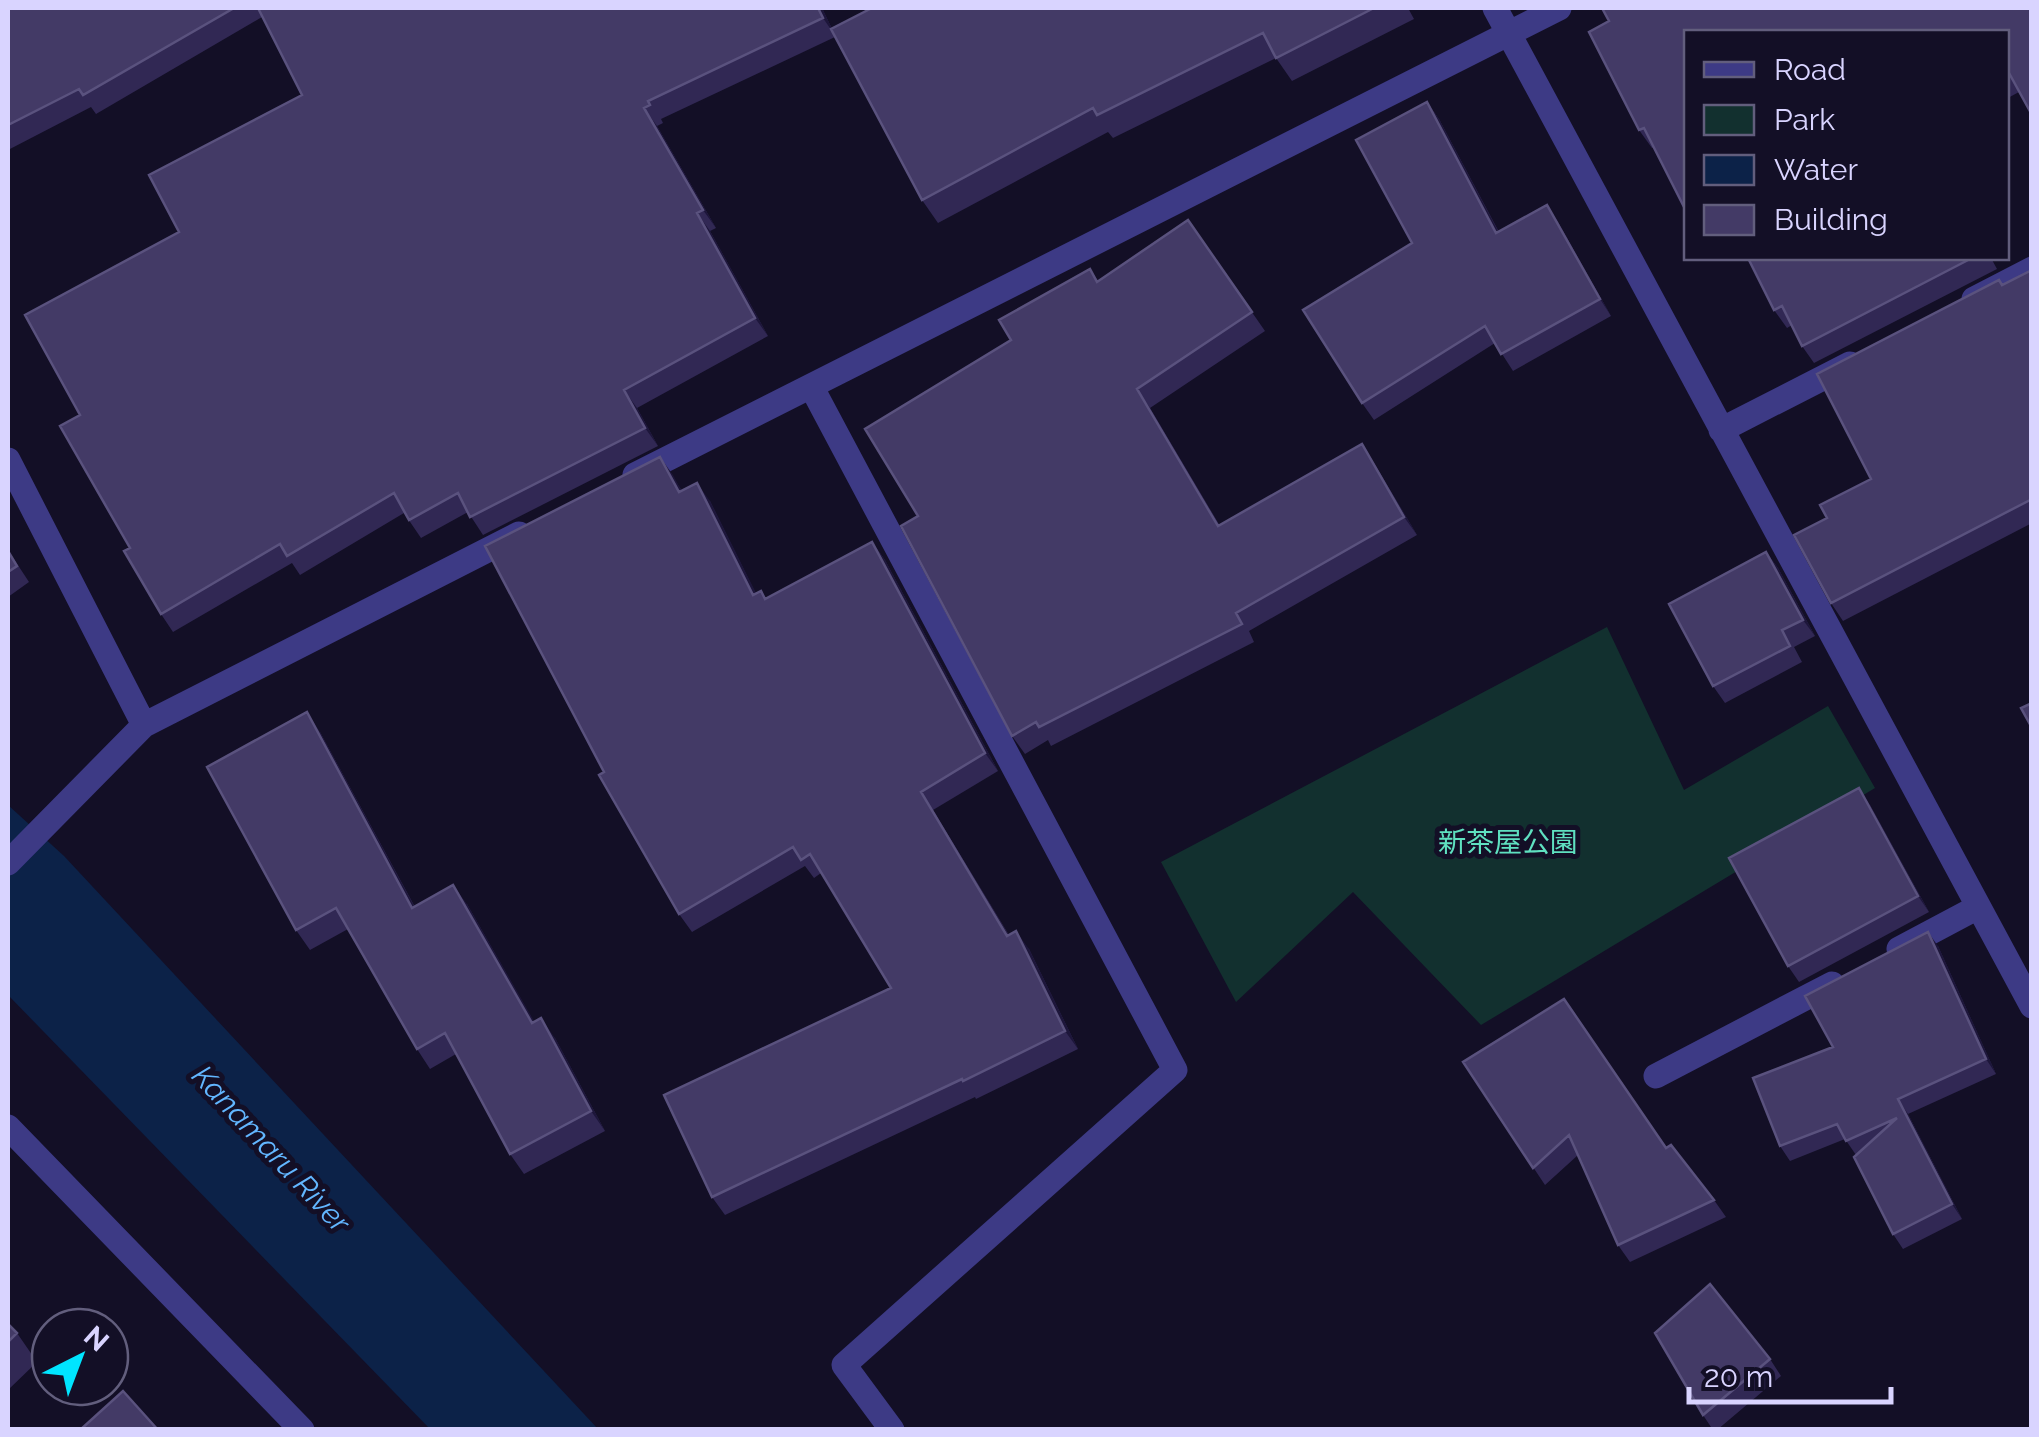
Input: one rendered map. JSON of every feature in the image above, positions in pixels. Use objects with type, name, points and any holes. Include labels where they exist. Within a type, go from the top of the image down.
[{"type":"street","points":[[1495,8],[2032,1006]]},
{"type":"street","points":[[618,484],[1559,8]]},
{"type":"street","points":[[1945,314],[2032,269]]},
{"type":"street","points":[[1721,430],[1876,350]]},
{"type":"street","points":[[811,386],[1175,1070],[844,1366],[892,1430]]},
{"type":"street","points":[[8,460],[144,724]]},
{"type":"street","points":[[8,863],[144,724],[548,520]]},
{"type":"street","points":[[1656,1076],[1978,907]]},
{"type":"street","points":[[8,1127],[302,1430]]},
{"type":"green space","name":"新茶屋公園","points":[[1607,627],[1684,790],[1828,706],[1875,788],[1481,1025],[1353,892],[1236,1002],[1161,862]]},
{"type":"water","name":"Kanamaru River","points":[[8,805],[64,856],[598,1429],[430,1429],[8,995]]},
{"type":"building","points":[[8,8],[234,8],[83,95],[79,89],[8,125]]},
{"type":"building","points":[[258,8],[818,8],[823,18],[648,101],[650,105],[644,108],[703,210],[697,213],[755,318],[624,390],[645,428],[470,517],[458,493],[409,520],[394,493],[287,556],[280,544],[161,614],[124,551],[130,548],[60,426],[80,415],[25,315],[179,232],[149,175],[302,95]]},
{"type":"building","points":[[872,8],[1374,8],[1276,58],[1263,33],[1097,115],[1093,108],[922,200],[831,29]]},
{"type":"building","points":[[1602,8],[2032,8],[2032,115],[2009,73],[2009,30],[1684,30],[1684,207],[1589,32],[1609,21]]},
{"type":"building","points":[[1427,102],[1496,233],[1547,205],[1600,299],[1501,354],[1485,326],[1362,403],[1303,310],[1412,243],[1356,140]]},
{"type":"building","points":[[1188,220],[1252,312],[1137,389],[1218,526],[1362,444],[1404,517],[1236,613],[1242,624],[1039,727],[1036,722],[1012,736],[901,526],[918,516],[865,429],[1011,340],[999,320],[1090,269],[1097,282]]},
{"type":"building","points":[[1749,260],[1968,260],[1802,346],[1782,306],[1774,310]]},
{"type":"building","points":[[2032,270],[2032,499],[1831,603],[1794,535],[1827,518],[1820,505],[1871,479],[1817,374],[1999,280],[2002,285]]},
{"type":"building","points":[[660,457],[679,492],[697,483],[753,595],[761,591],[765,599],[872,542],[985,753],[921,792],[1007,936],[1016,931],[1065,1031],[712,1197],[664,1095],[891,988],[810,854],[801,860],[793,847],[679,914],[599,775],[604,772],[485,546]]},
{"type":"building","points":[[8,551],[17,566],[8,572]]},
{"type":"building","points":[[1766,552],[1803,620],[1782,630],[1790,646],[1713,686],[1669,604]]},
{"type":"building","points":[[2032,703],[2032,728],[2021,708]]},
{"type":"building","points":[[307,712],[412,908],[453,885],[532,1023],[541,1018],[591,1111],[510,1154],[445,1033],[417,1049],[336,908],[296,930],[207,767]]},
{"type":"building","points":[[1859,788],[1918,896],[1788,966],[1729,858]]},
{"type":"building","points":[[1928,932],[1986,1059],[1898,1099],[1952,1204],[1893,1234],[1854,1157],[1897,1118],[1846,1141],[1837,1124],[1780,1146],[1753,1078],[1833,1047],[1805,996]]},
{"type":"building","points":[[1564,999],[1666,1148],[1671,1145],[1714,1200],[1618,1245],[1569,1135],[1533,1168],[1463,1062]]},
{"type":"building","points":[[1710,1284],[1770,1359],[1703,1415],[1655,1333]]},
{"type":"building","points":[[8,1324],[17,1333],[8,1342]]},
{"type":"building","points":[[130,1399],[158,1430],[80,1430],[105,1407],[130,1407]]}]
